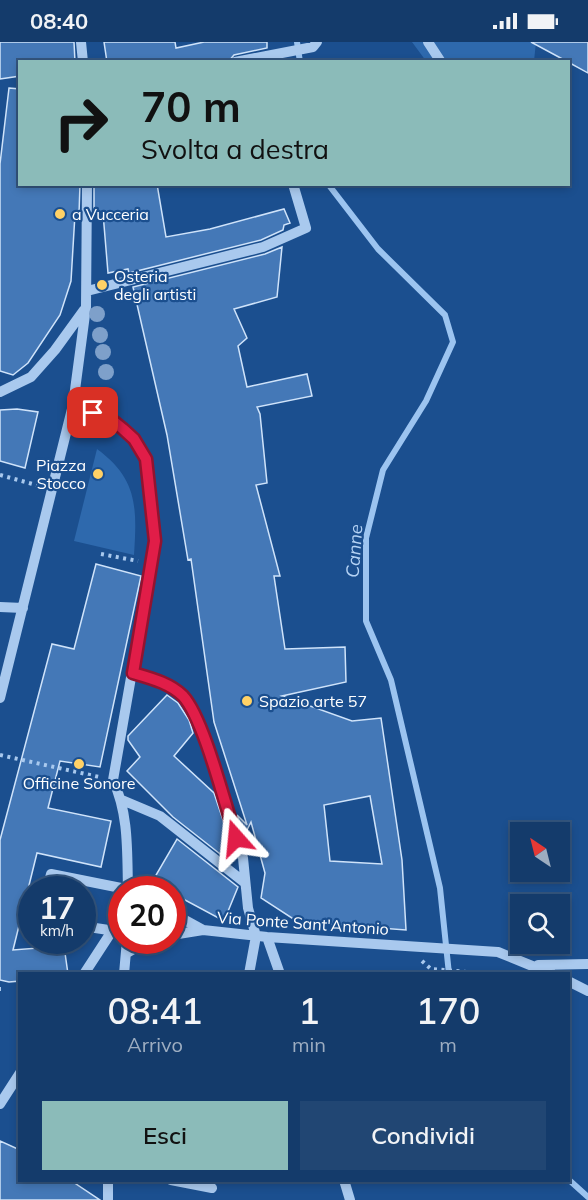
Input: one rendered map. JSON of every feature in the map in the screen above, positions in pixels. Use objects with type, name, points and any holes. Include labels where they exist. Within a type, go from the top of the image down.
[{"type":"street","points":[[81,42],[83,60]]},
{"type":"street","points":[[429,42],[440,60]]},
{"type":"street","points":[[248,60],[279,55],[314,45]]},
{"type":"street","points":[[0,698],[73,405],[86,307],[87,186]]},
{"type":"street","points":[[87,291],[263,247],[306,228],[294,186]]},
{"type":"street","points":[[0,392],[31,377],[55,350],[86,307]]},
{"type":"street","points":[[73,405],[112,420],[134,439],[146,459],[155,541],[113,780],[122,800],[127,841],[128,876]]},
{"type":"street","points":[[0,608],[22,608]]},
{"type":"street","points":[[133,673],[159,681],[182,696],[196,717],[243,858],[244,882],[261,937],[279,972]]},
{"type":"street","points":[[122,800],[160,816],[244,882]]},
{"type":"street","points":[[186,921],[203,930]]},
{"type":"street","points":[[186,932],[203,930]]},
{"type":"street","name":"Via Ponte Sant'Antonio","points":[[203,930],[261,937],[498,952],[535,965]]},
{"type":"street","points":[[250,972],[261,937]]},
{"type":"street","points":[[86,972],[108,943]]},
{"type":"street","points":[[124,972],[127,954]]},
{"type":"street","points":[[535,965],[588,964]]},
{"type":"street","points":[[535,965],[548,972]]},
{"type":"street","points":[[570,982],[588,991]]},
{"type":"street","points":[[0,1104],[18,1076]]},
{"type":"street","points":[[108,1182],[108,1200]]},
{"type":"street","points":[[192,1182],[213,1184],[212,1200]]},
{"type":"street","points":[[345,1182],[350,1200]]},
{"type":"path","points":[[0,475],[52,489]]},
{"type":"path","points":[[101,554],[151,564]]},
{"type":"path","points":[[0,755],[113,780]]},
{"type":"path","points":[[431,969],[468,972]]},
{"type":"shaded area","points":[[412,42],[536,42],[534,60],[425,60]]},
{"type":"shaded area","points":[[97,449],[110,460],[128,483],[134,509],[134,555],[74,541]]},
{"type":"building","points":[[0,42],[74,42],[75,60],[18,60],[18,76],[0,79]]},
{"type":"building","points":[[104,42],[175,42],[176,48],[204,42],[267,42],[267,48],[234,55],[230,60],[107,60]]},
{"type":"building","points":[[531,42],[588,42],[588,73],[570,63],[570,60],[564,60]]},
{"type":"building","points":[[9,88],[18,89],[18,186],[80,186],[79,214],[75,214],[71,281],[60,315],[28,363],[13,375],[0,371],[0,164]]},
{"type":"building","points":[[94,186],[157,186],[166,237],[210,229],[284,209],[290,223],[284,225],[283,230],[261,240],[129,273],[128,269],[108,273],[103,213],[94,213]]},
{"type":"building","points":[[282,247],[277,297],[234,309],[247,338],[238,346],[247,387],[307,374],[312,396],[257,407],[260,414],[267,483],[256,485],[280,576],[274,576],[285,649],[345,647],[346,682],[282,696],[352,721],[381,718],[402,860],[406,930],[298,922],[261,898],[265,873],[251,822],[244,836],[237,815],[247,825],[214,722],[191,559],[188,560],[167,435],[133,287],[265,254]],"holes":[[[370,796],[382,864],[330,861],[324,805]]]},
{"type":"building","points":[[17,409],[38,412],[25,468],[0,461],[0,410]]},
{"type":"building","points":[[96,564],[141,576],[100,767],[60,761],[48,808],[111,821],[101,867],[37,853],[31,876],[18,876],[18,930],[13,950],[18,950],[18,954],[65,954],[68,972],[18,972],[18,981],[9,982],[0,980],[0,840],[52,644],[74,649]]},
{"type":"building","points":[[167,695],[178,703],[189,720],[193,733],[174,756],[214,793],[234,853],[229,861],[173,817],[127,771],[140,757],[128,740],[128,736]]},
{"type":"building","points":[[177,839],[238,887],[224,921],[186,901],[186,876],[155,876]]},
{"type":"building","points":[[0,1141],[18,1149],[18,1182],[73,1182],[100,1200],[0,1200]]},
{"type":"waterway","name":"Canne","points":[[297,42],[300,60]]},
{"type":"waterway","name":"Canne","points":[[330,186],[378,249],[445,315],[453,342],[426,401],[383,470],[366,538],[366,621],[391,680],[440,888],[449,972]]},
{"type":"waterway","name":"Canne","points":[[570,1181],[588,1197]]},
{"type":"place","name":"a Vucceria","points":[[60,214]]},
{"type":"place","name":"Osteria degli artisti","points":[[102,285]]},
{"type":"place","name":"Piazza Stocco","points":[[98,474]]},
{"type":"place","name":"Spazio arte 57","points":[[247,701]]},
{"type":"place","name":"Officine Sonore","points":[[79,764]]},
{"type":"route","points":[[93,413],[112,420],[123,429],[134,439],[146,459],[155,541],[133,673],[159,681],[182,696],[196,717],[236,838]]}]
